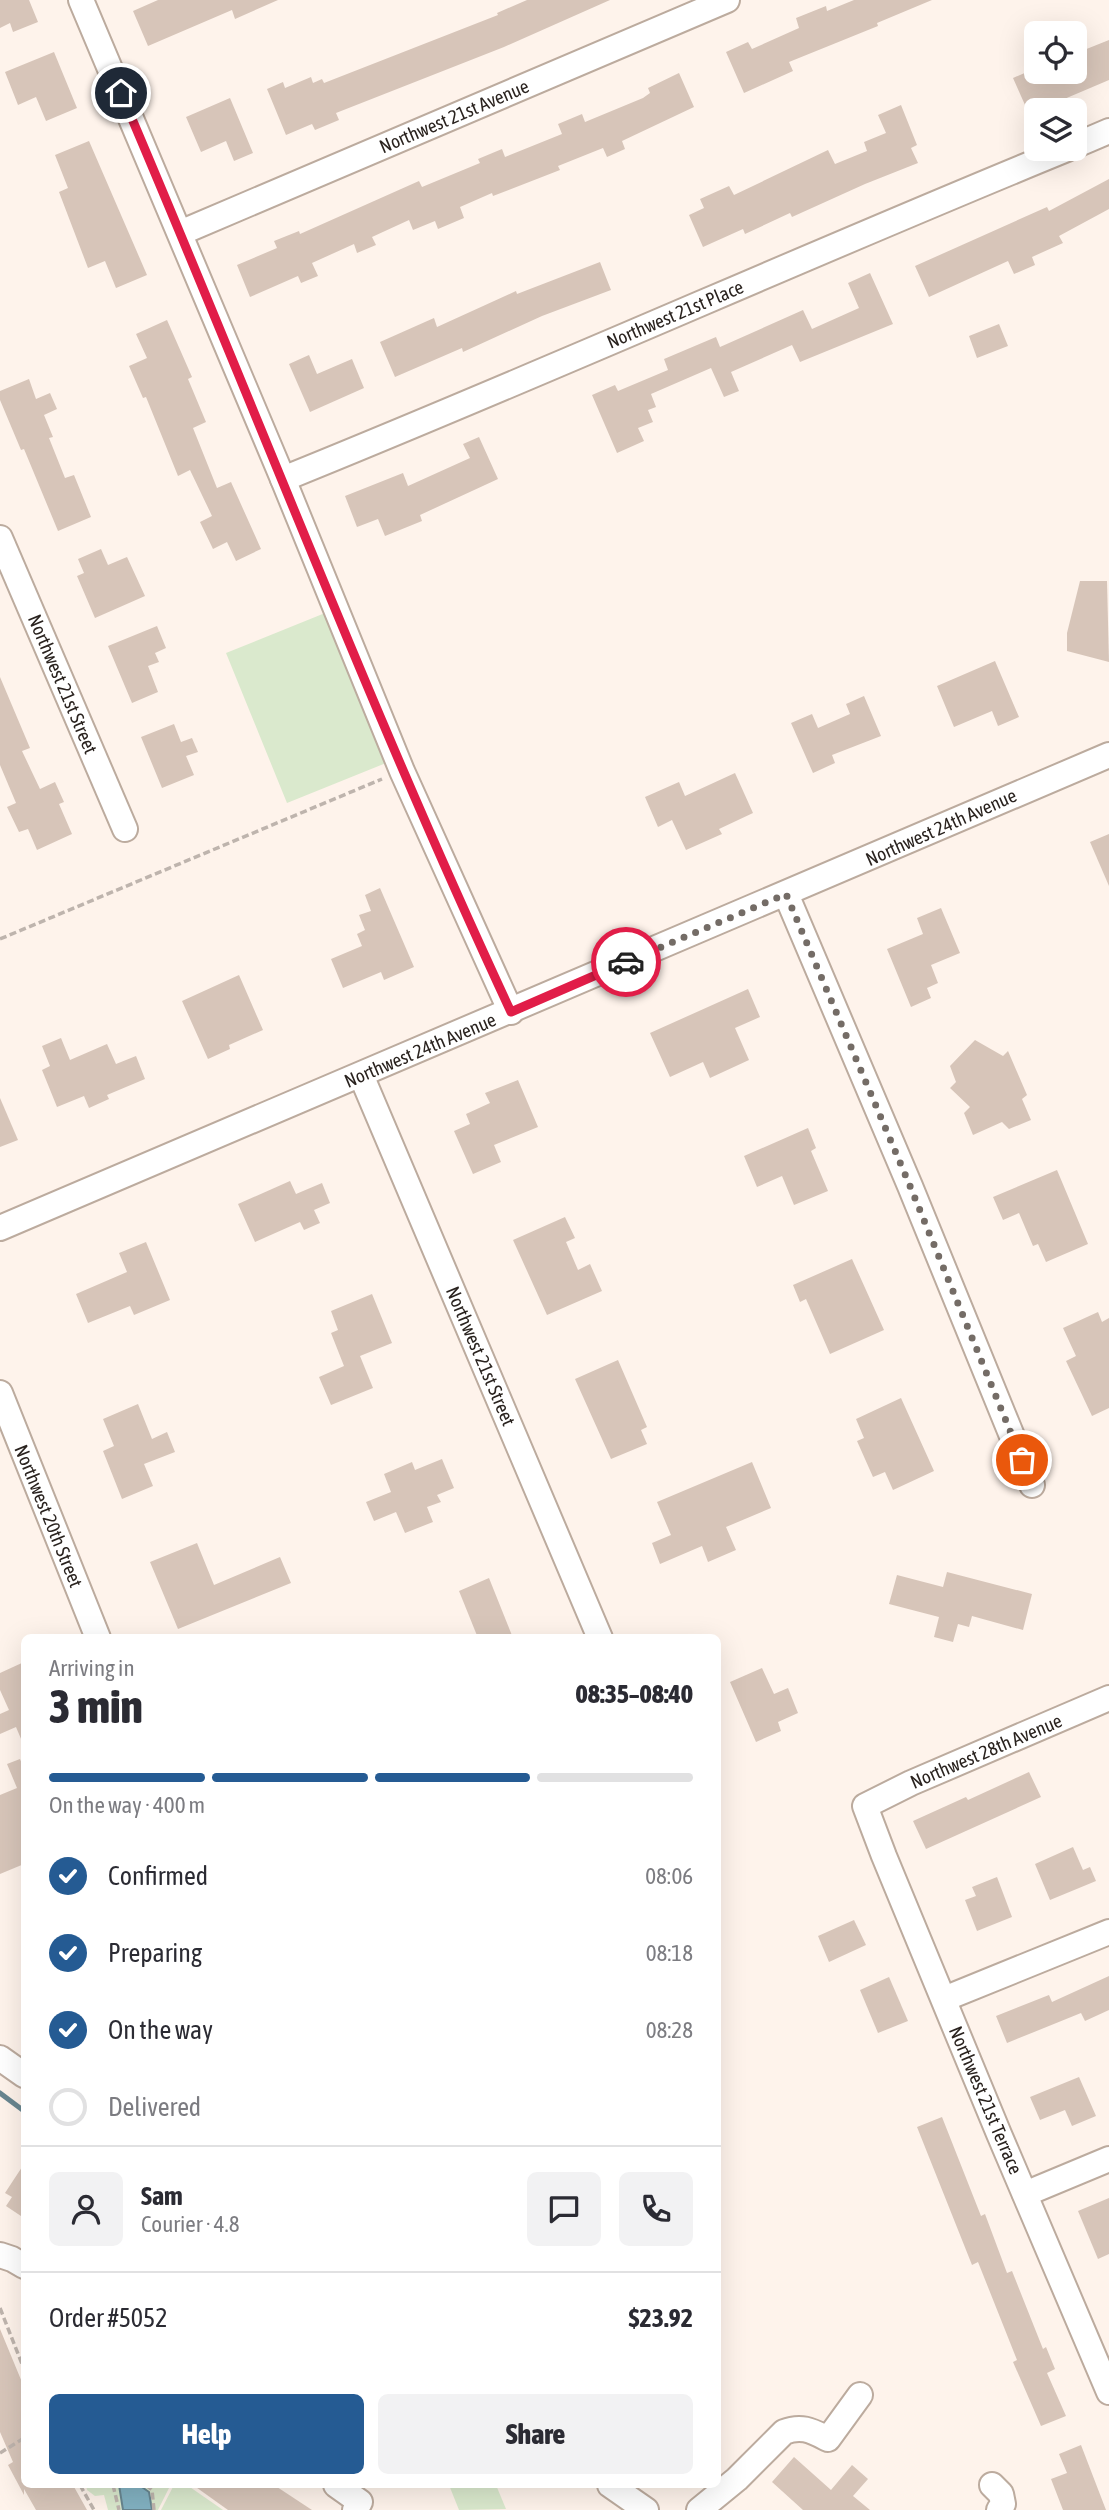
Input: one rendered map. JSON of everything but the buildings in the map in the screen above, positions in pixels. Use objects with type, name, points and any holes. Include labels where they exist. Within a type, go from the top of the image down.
[{"type":"street","points":[[81,0],[283,479],[402,771],[511,1012]]},
{"type":"street","name":"Northwest 21st Avenue","points":[[180,233],[727,0]]},
{"type":"street","points":[[1087,140],[1109,131]]},
{"type":"street","name":"Northwest 21st Place","points":[[283,479],[1037,161]]},
{"type":"street","name":"Northwest 21st Street","points":[[0,538],[125,829]]},
{"type":"street","name":"Northwest 24th Avenue","points":[[0,1228],[1109,755]]},
{"type":"street","points":[[786,894],[910,1186],[1032,1485]]},
{"type":"street","name":"Northwest 21st Street","points":[[361,1075],[598,1634]]},
{"type":"street","name":"Northwest 20th Street","points":[[0,1393],[97,1634]]},
{"type":"street","name":"Northwest 28th Avenue","points":[[866,1808],[865,1806],[911,1783],[1109,1698]]},
{"type":"street","name":"Northwest 21st Terrace","points":[[866,1808],[1025,2194],[1108,2386]]},
{"type":"street","points":[[944,1999],[1109,1932]]},
{"type":"street","points":[[0,2058],[21,2073]]},
{"type":"street","points":[[1025,2194],[1109,2159]]},
{"type":"street","points":[[0,2255],[21,2264]]},
{"type":"street","points":[[699,2510],[737,2479],[784,2432],[794,2428],[807,2428],[828,2439],[860,2395]]},
{"type":"street","points":[[992,2485],[1002,2494],[1003,2504],[999,2510]]},
{"type":"street","points":[[341,2488],[360,2502],[355,2510]]},
{"type":"street","points":[[614,2488],[646,2510]]},
{"type":"path","points":[[0,939],[402,771]]},
{"type":"path","points":[[0,2308],[21,2362]]},
{"type":"path","points":[[0,2453],[21,2440]]},
{"type":"path","points":[[82,2488],[94,2510]]},
{"type":"path","points":[[114,2488],[119,2510]]},
{"type":"path","points":[[150,2488],[155,2510]]},
{"type":"green space","points":[[330,611],[391,761],[287,803],[226,653]]},
{"type":"green space","points":[[169,2488],[158,2510],[108,2510],[104,2495],[95,2496],[87,2490]]},
{"type":"green space","points":[[172,2488],[191,2488],[223,2510],[161,2510]]},
{"type":"green space","points":[[450,2488],[497,2488],[506,2509],[459,2510]]},
{"type":"water","points":[[119,2488],[143,2488],[149,2492],[152,2510],[123,2510]]},
{"type":"waterway","points":[[0,2093],[21,2109]]},
{"type":"way so far","points":[[626,962],[786,894],[1022,1460]]},
{"type":"route","points":[[121,93],[283,479],[404,777],[511,1012],[626,962]]}]
